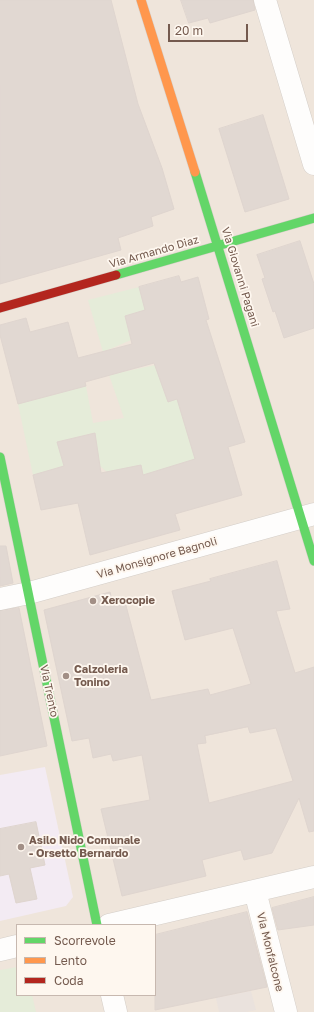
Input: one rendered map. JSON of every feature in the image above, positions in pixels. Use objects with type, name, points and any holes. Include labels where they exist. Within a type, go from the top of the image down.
[{"type":"street","name":"Via Giovanni Pagani","points":[[141,0],[218,246],[308,516],[314,561]]},
{"type":"street","points":[[264,0],[314,164]]},
{"type":"street","name":"Via Armando Diaz","points":[[0,308],[314,218]]},
{"type":"street","name":"Via Trento","points":[[0,457],[97,924]]},
{"type":"street","name":"Via Monsignore Bagnoli","points":[[0,599],[29,593],[308,516]]},
{"type":"street","points":[[113,924],[314,877]]},
{"type":"street","name":"Via Monfalcone","points":[[255,891],[286,1012]]},
{"type":"street","points":[[0,950],[16,946]]},
{"type":"street","points":[[112,996],[116,1012]]},
{"type":"shaded area","points":[[0,0],[314,0],[314,1012],[0,1012]]},
{"type":"shaded area","points":[[45,767],[73,897],[66,906],[0,921],[0,876],[9,874],[16,903],[36,899],[30,868],[45,865],[36,822],[0,829],[0,775]]},
{"type":"shaded area","points":[[251,991],[256,1010],[246,1012],[219,1012],[216,998]]},
{"type":"green space","points":[[139,287],[145,310],[125,316],[131,340],[103,352],[88,300]]},
{"type":"green space","points":[[155,365],[180,397],[195,459],[156,471],[149,499],[141,465],[107,472],[100,466],[94,433],[57,442],[64,466],[33,475],[18,404],[86,386],[93,423],[124,418],[109,375]]},
{"type":"green space","points":[[16,967],[16,996],[32,996],[36,1012],[0,1012],[0,970]]},
{"type":"building","points":[[0,0],[111,0],[138,104],[162,168],[174,209],[151,217],[153,226],[118,238],[121,250],[0,284]]},
{"type":"building","points":[[181,0],[253,0],[255,10],[210,23],[208,18],[189,23]]},
{"type":"building","points":[[263,115],[289,199],[245,212],[219,129]]},
{"type":"building","points":[[300,241],[314,284],[314,328],[284,338],[275,311],[273,312],[262,279],[265,278],[257,255]]},
{"type":"building","points":[[179,276],[181,282],[198,277],[209,319],[206,320],[245,442],[228,447],[242,495],[175,514],[180,530],[90,555],[78,503],[41,510],[33,475],[64,466],[57,442],[95,433],[101,473],[141,465],[143,475],[195,459],[177,399],[168,402],[154,363],[85,382],[86,386],[18,404],[0,335],[0,325],[26,318],[30,332],[68,322],[78,358],[132,344],[125,316],[145,310],[139,287]]},
{"type":"building","points":[[0,546],[6,546],[13,583],[0,586]]},
{"type":"building","points":[[277,561],[290,609],[276,611],[295,673],[314,667],[314,831],[309,832],[299,798],[272,853],[244,860],[241,850],[202,860],[206,876],[122,896],[101,809],[150,800],[142,755],[113,761],[111,754],[93,758],[89,738],[72,741],[44,610],[110,592],[113,605],[125,602],[151,700],[208,689],[210,695],[251,684],[233,628],[185,640],[172,591],[211,581],[210,579]],"holes":[[[248,727],[250,733],[276,728],[293,781],[209,803],[197,744],[206,743],[205,736]]]},
{"type":"building","points":[[19,608],[47,746],[0,756],[0,611]]},
{"type":"building","name":"Asilo Nido Comunale - Orsetto Bernardo","points":[[36,822],[45,865],[30,868],[37,899],[16,903],[9,874],[0,876],[0,829]]},
{"type":"building","points":[[314,897],[314,925],[278,930],[272,908]]},
{"type":"building","points":[[247,912],[267,987],[155,1010],[156,935]]},
{"type":"traffic: fast","points":[[195,172],[314,561]]},
{"type":"traffic: fast","points":[[116,275],[314,218]]},
{"type":"traffic: fast","points":[[0,457],[97,924]]},
{"type":"traffic: slow","points":[[141,0],[195,172]]},
{"type":"traffic: jam","points":[[0,308],[116,275]]},
{"type":"place","name":"Xerocopie","points":[[93,601]]},
{"type":"place","name":"Calzoleria Tonino","points":[[66,676]]},
{"type":"place","name":"Asilo Nido Comunale - Orsetto Bernardo","points":[[21,847]]}]
